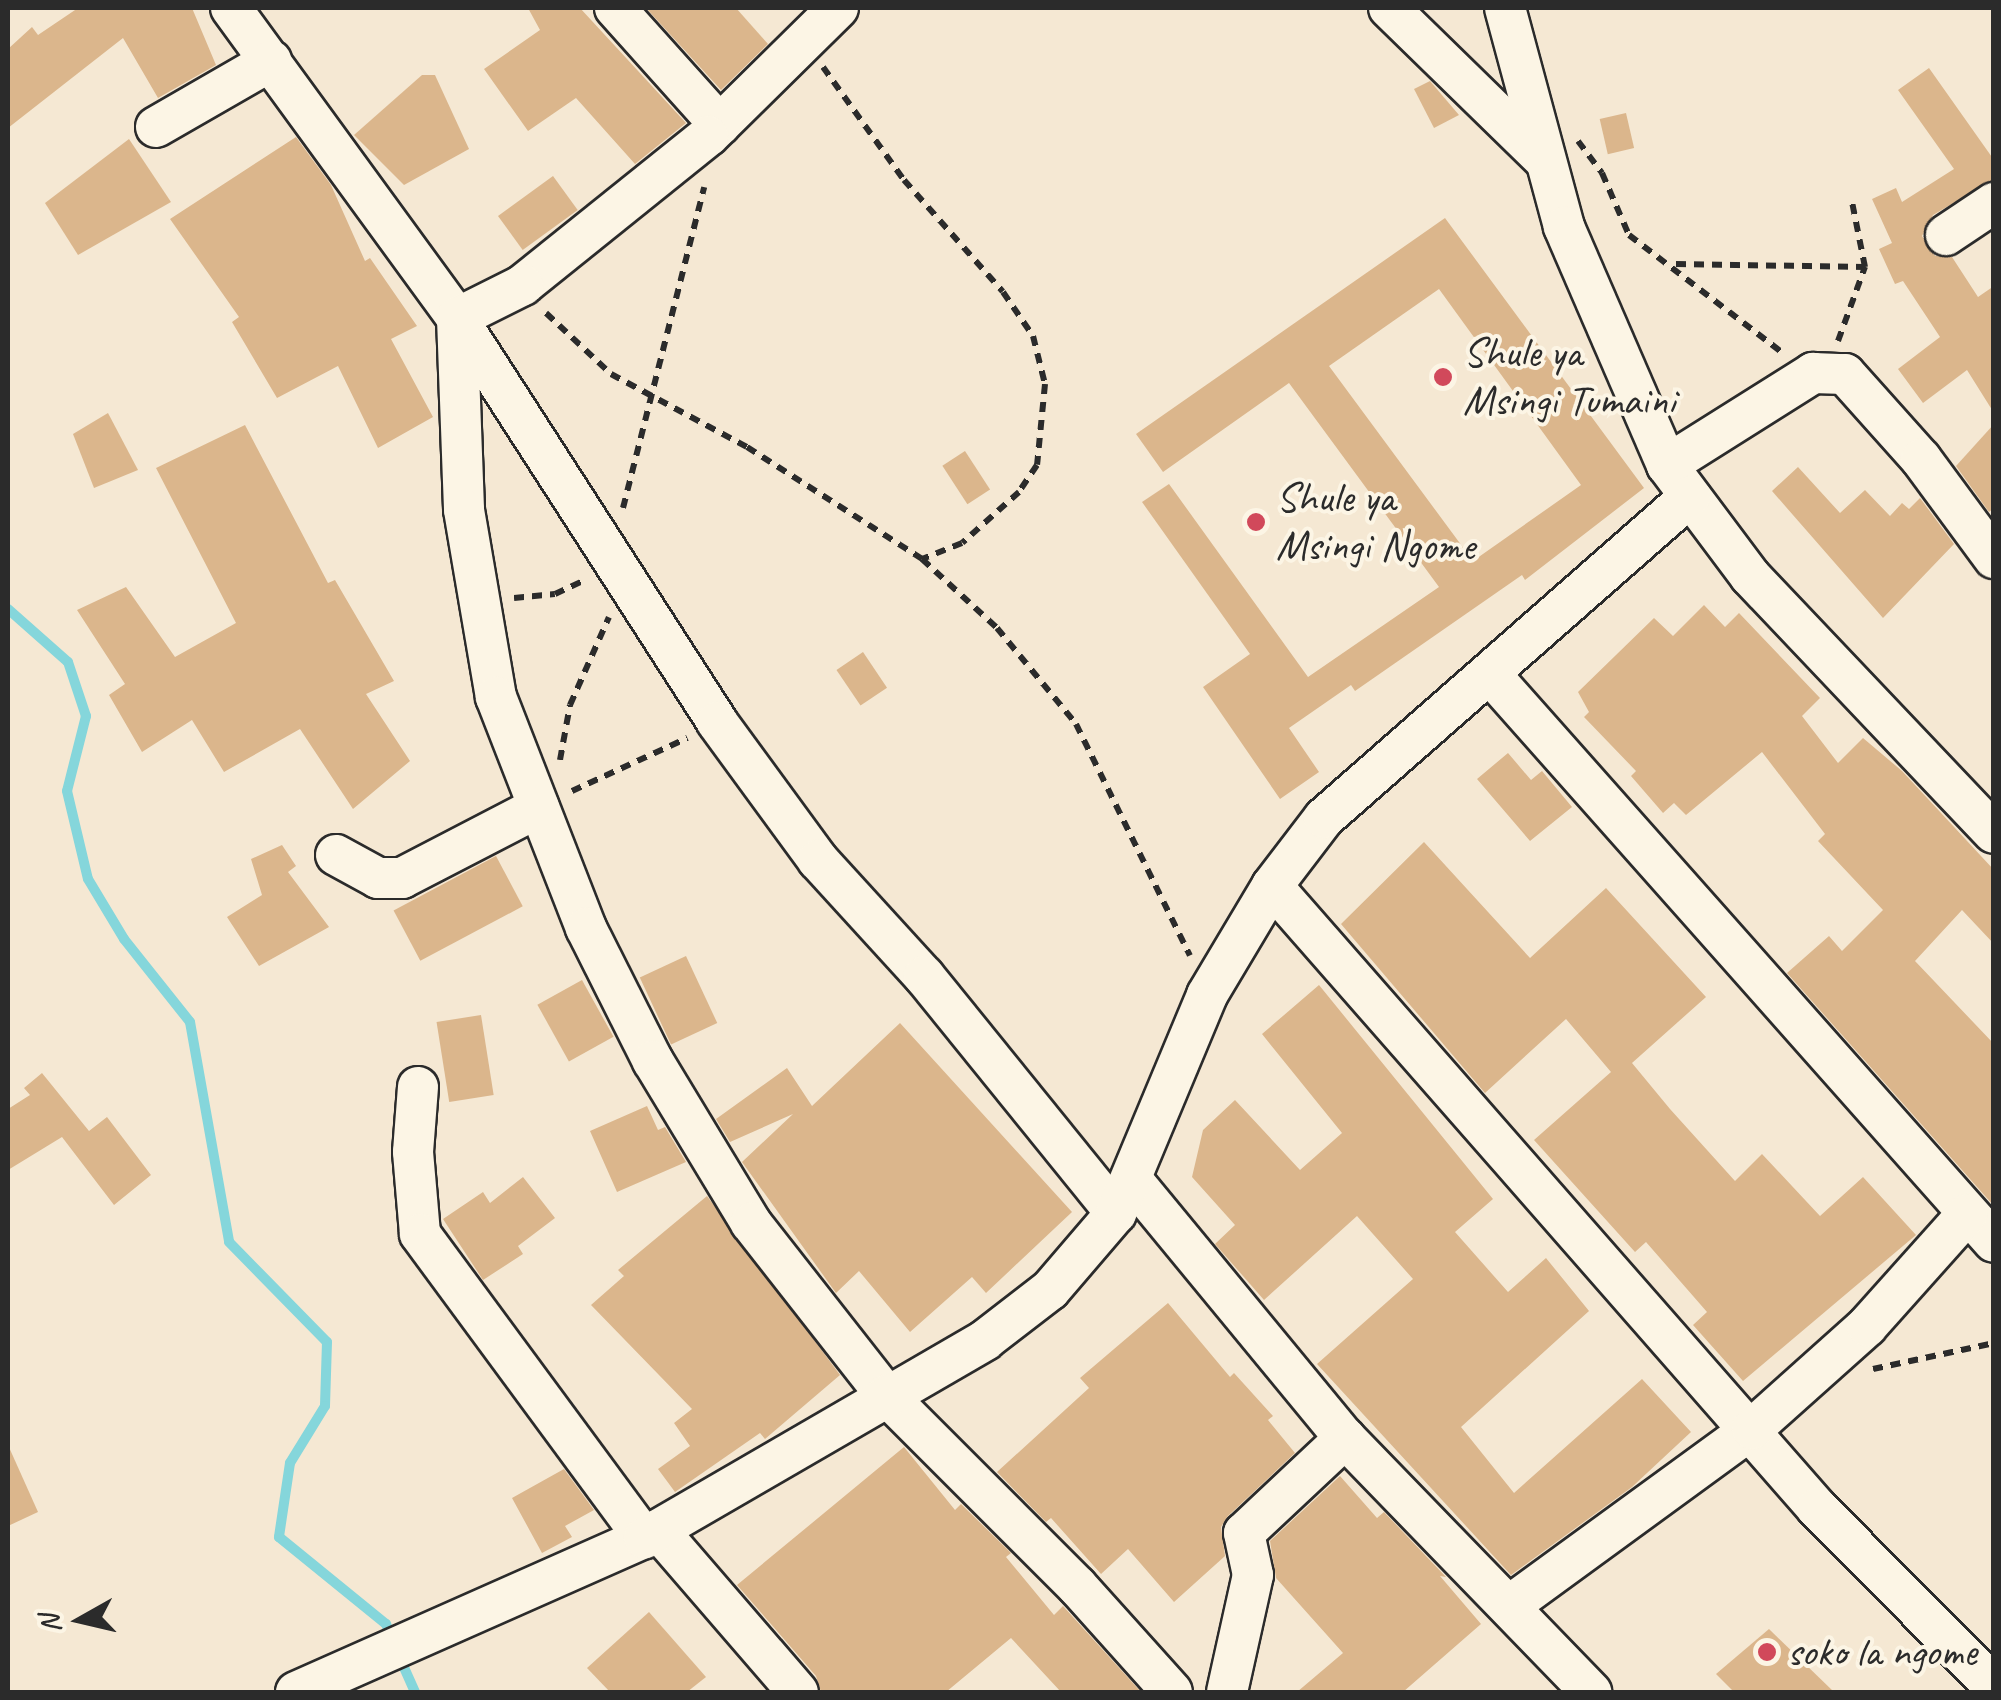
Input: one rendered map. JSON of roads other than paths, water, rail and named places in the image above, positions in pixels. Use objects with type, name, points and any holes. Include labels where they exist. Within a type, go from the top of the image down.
[{"type":"street","points":[[232,8],[457,318],[618,574],[717,722],[818,860],[1345,1438],[1591,1692]]},
{"type":"street","points":[[615,8],[714,130]]},
{"type":"street","points":[[457,318],[522,284],[714,130],[838,8]]},
{"type":"street","points":[[1389,8],[1545,160]]},
{"type":"street","points":[[1506,8],[1564,227],[1666,465],[1750,576],[1994,833]]},
{"type":"street","points":[[156,127],[271,62]]},
{"type":"street","points":[[1946,236],[1994,202]]},
{"type":"street","points":[[457,318],[464,510],[474,588],[496,696],[548,802],[586,928],[653,1061],[751,1223],[886,1395],[1077,1586],[1172,1692]]},
{"type":"street","points":[[1666,465],[1820,372],[1863,387],[1994,558]]},
{"type":"street","points":[[308,1687],[651,1534],[986,1340],[1050,1290],[1124,1196],[1207,995],[1272,886],[1324,818],[1690,498]]},
{"type":"street","points":[[1490,674],[1636,832],[1980,1228],[1752,1429],[1509,1606]]},
{"type":"street","points":[[336,855],[378,878],[402,878],[548,802]]},
{"type":"street","points":[[1272,886],[1752,1429],[1817,1508],[1994,1686]]},
{"type":"street","points":[[418,1087],[413,1152],[420,1234],[651,1534],[798,1692]]},
{"type":"street","points":[[1227,1692],[1253,1575],[1244,1533],[1345,1438]]},
{"type":"waterway","points":[[8,609],[68,662],[86,716],[67,791],[88,879],[124,939],[190,1022],[229,1242],[327,1342],[325,1406],[290,1463],[279,1537],[386,1624],[392,1638]]},
{"type":"waterway","points":[[398,1654],[415,1692]]},
{"type":"place","name":"Shule ya Msingi Tumaini","points":[[1443,377]]},
{"type":"place","name":"Shule ya Msingi Ngome","points":[[1256,522]]},
{"type":"place","name":"soko la ngome","points":[[1767,1652]]}]
